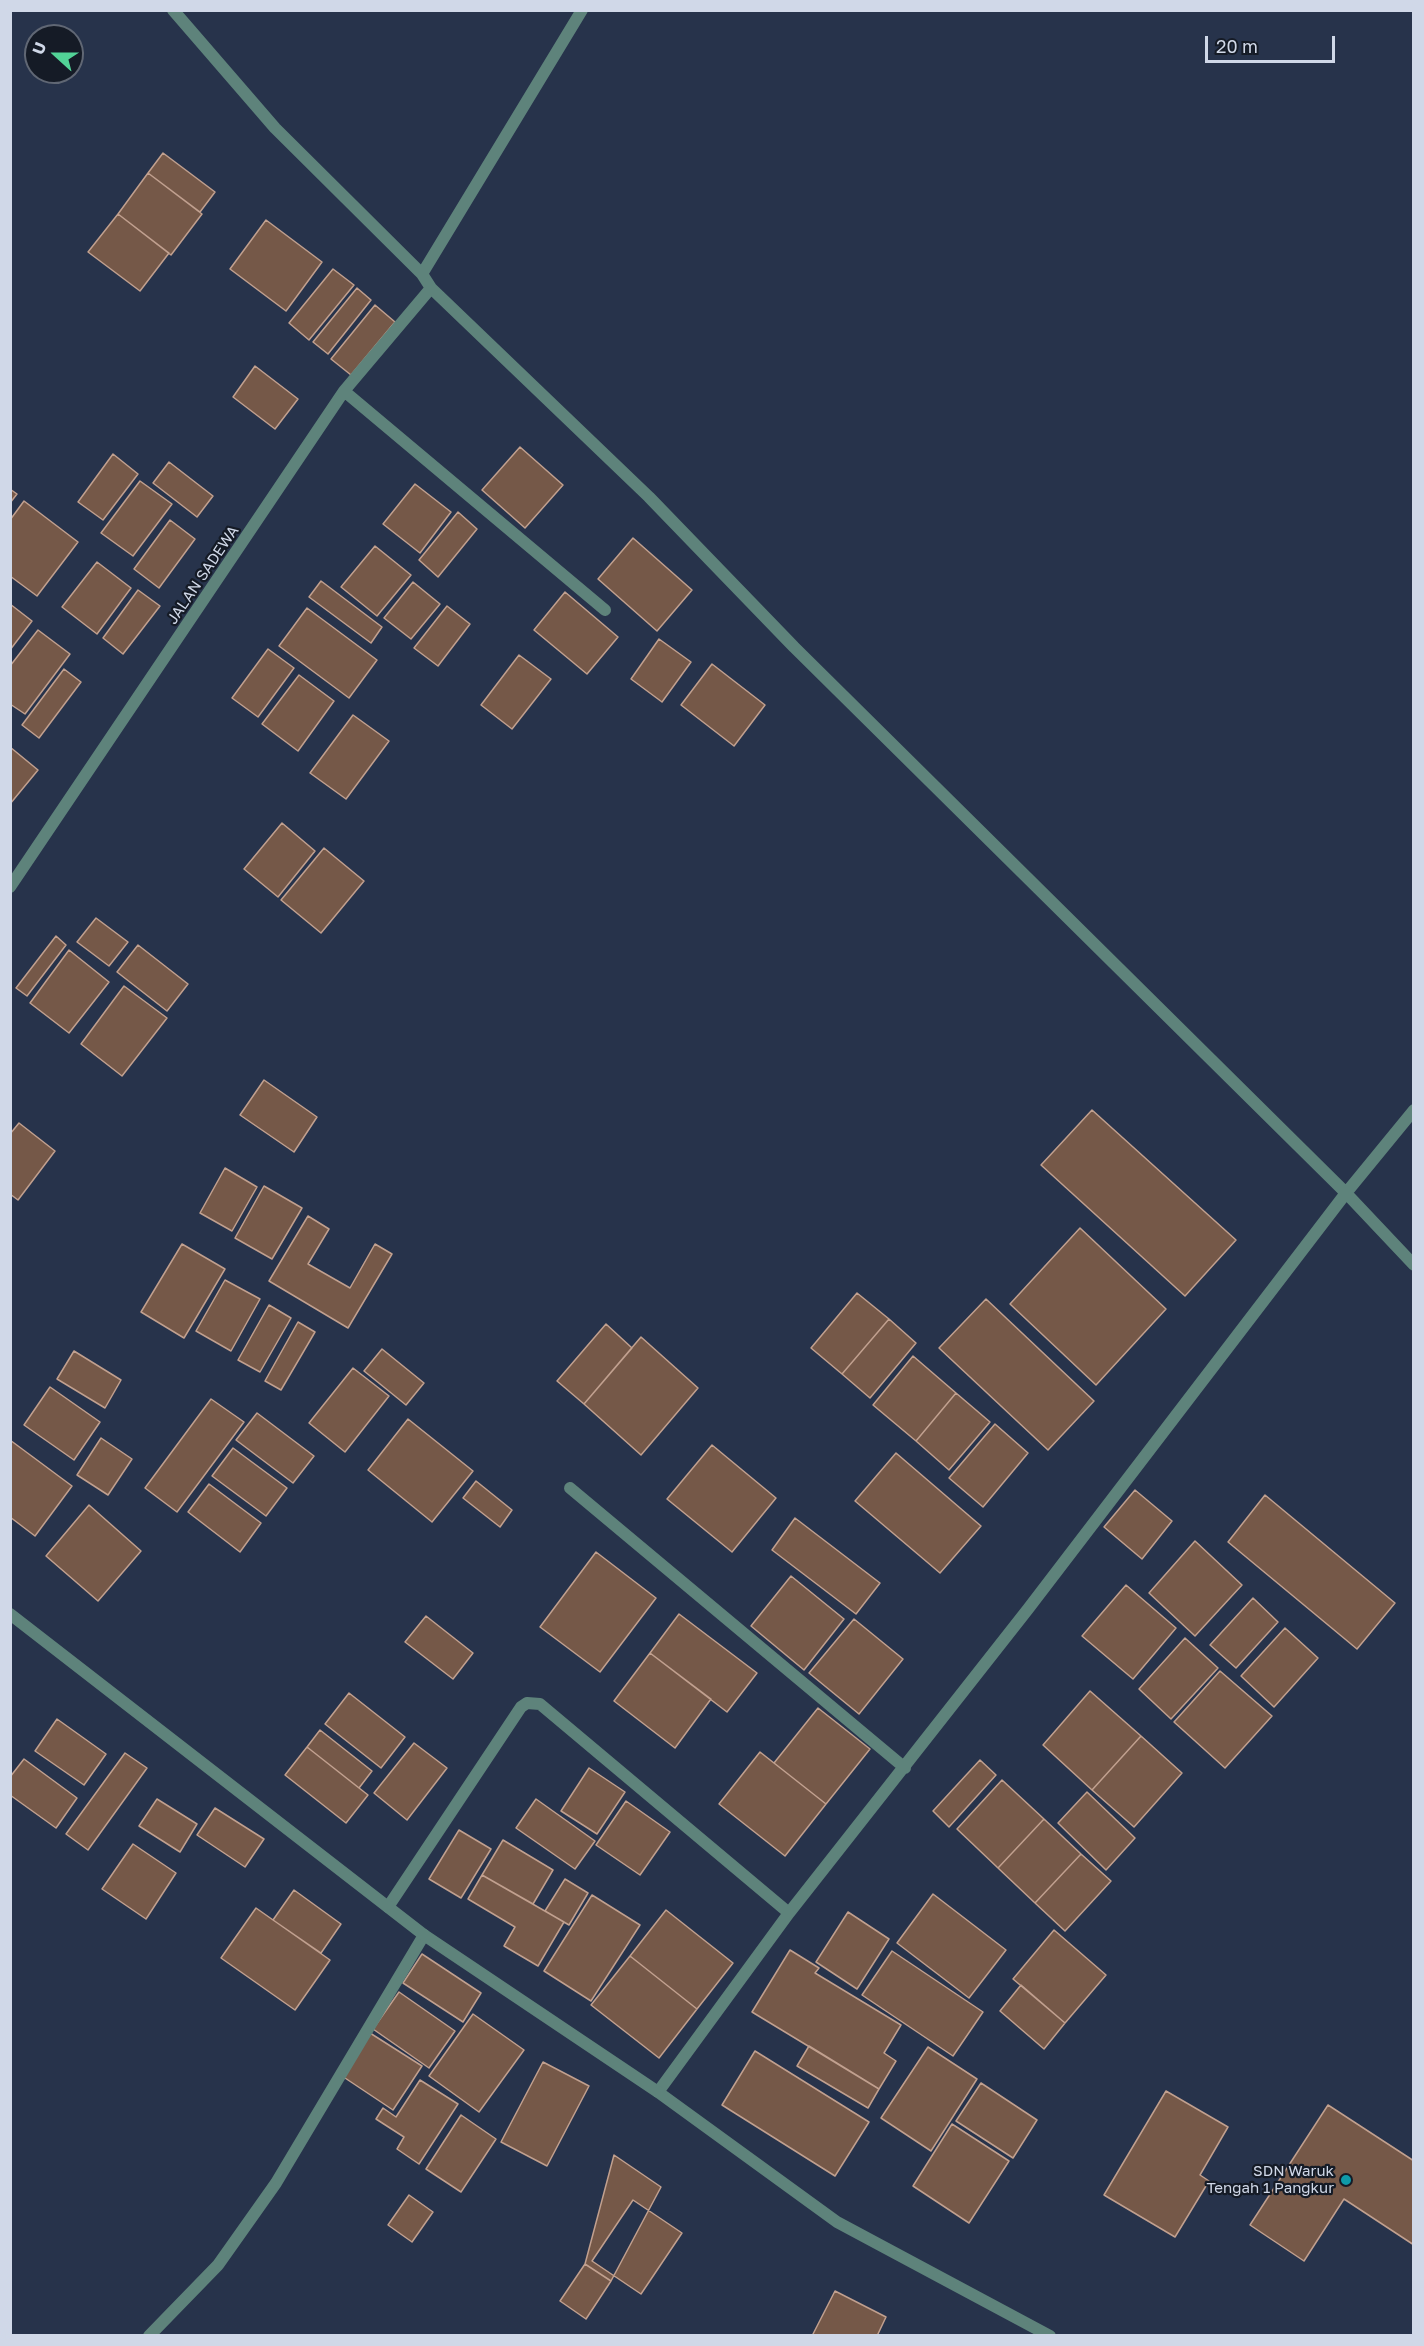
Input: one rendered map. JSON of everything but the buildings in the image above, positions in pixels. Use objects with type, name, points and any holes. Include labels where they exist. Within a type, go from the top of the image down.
[{"type":"street","points":[[173,10],[275,128],[422,274],[431,288],[649,497],[794,647],[1346,1193],[1413,1265]]},
{"type":"street","points":[[422,274],[582,10]]},
{"type":"street","name":"JALAN SADEWA","points":[[10,887],[344,391],[431,288]]},
{"type":"street","points":[[344,391],[605,610]]},
{"type":"street","points":[[658,2092],[789,1913],[904,1768],[1346,1193],[1413,1110]]},
{"type":"street","points":[[570,1488],[904,1768]]},
{"type":"street","points":[[10,1614],[424,1935],[658,2092],[837,2222],[1050,2336]]},
{"type":"street","points":[[388,1907],[520,1707],[527,1703],[540,1704],[789,1913]]},
{"type":"street","points":[[149,2336],[218,2265],[276,2183],[424,1935]]},
{"type":"place","name":"SDN Waruk Tengah 1 Pangkur","points":[[1346,2180]]}]
